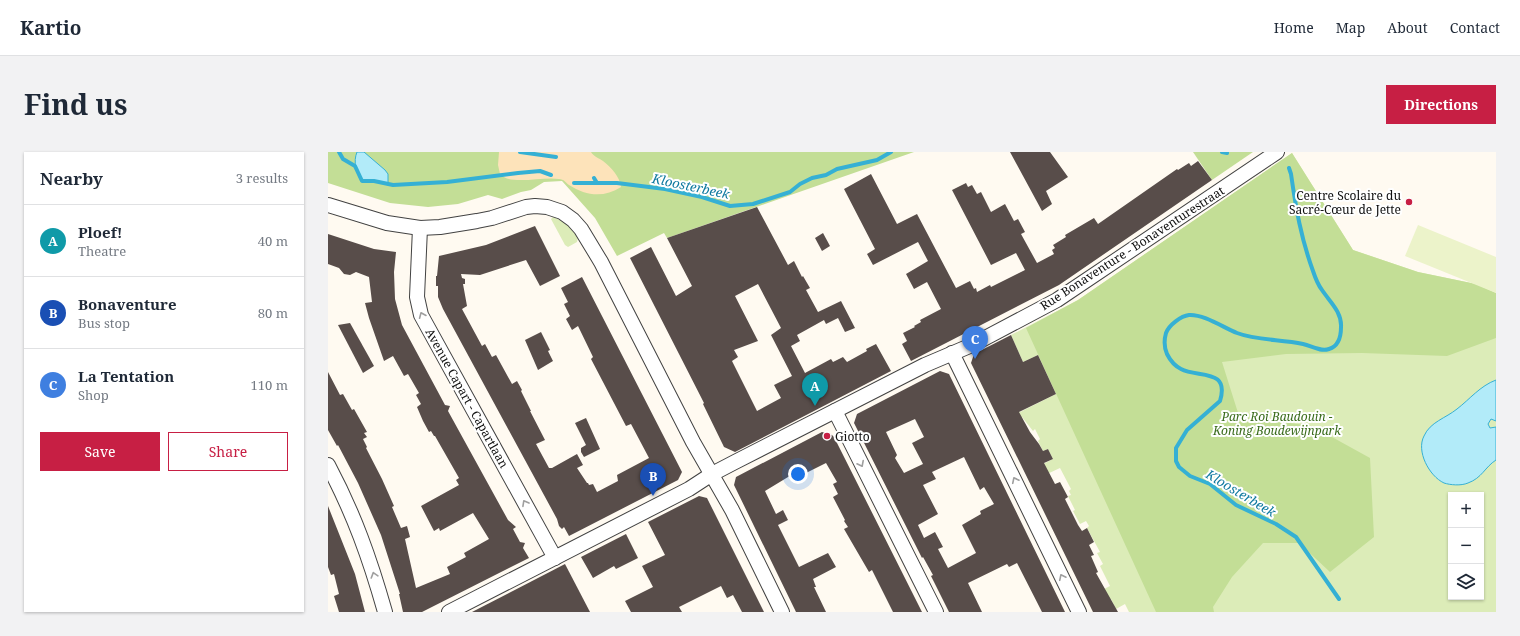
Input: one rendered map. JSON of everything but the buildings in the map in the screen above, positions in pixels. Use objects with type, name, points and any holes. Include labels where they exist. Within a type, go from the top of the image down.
[{"type":"street","name":"Rue Bonaventure - Bonaventurestraat","points":[[450,612],[689,489],[712,474],[925,365],[972,344],[1057,300],[1277,152]]},
{"type":"street","points":[[328,205],[388,224],[420,228],[440,227],[477,221],[492,218],[526,207],[535,206],[547,207],[562,212],[573,220],[581,229],[602,262],[693,442],[732,510],[782,612]]},
{"type":"street","name":"Avenue Capart - Capartlaan","points":[[420,228],[417,297],[421,315],[555,558]]},
{"type":"street","points":[[952,353],[1079,612]]},
{"type":"street","points":[[835,411],[936,612]]},
{"type":"street","points":[[329,472],[350,509],[369,557],[385,612]]},
{"type":"green space","points":[[328,152],[914,152],[667,238],[664,233],[617,256],[595,218],[562,181],[544,182],[531,190],[502,199],[488,195],[458,204],[428,207],[390,203],[328,183]]},
{"type":"green space","points":[[1193,152],[1253,152],[1212,180]]},
{"type":"green space","name":"Parc Roi Baudouin - Koning Boudewijnpark","points":[[1292,153],[1353,250],[1418,272],[1476,284],[1496,293],[1496,612],[1129,612],[1125,604],[1116,609],[1111,599],[1107,600],[1102,590],[1110,586],[1100,566],[1103,564],[1097,553],[1100,552],[1087,528],[1089,526],[1086,521],[1080,524],[1073,511],[1075,510],[1068,496],[1071,495],[1069,491],[1071,489],[1060,468],[1045,475],[1043,464],[1053,459],[1048,449],[1043,451],[1038,441],[1040,439],[1035,429],[1033,431],[1018,413],[1056,394],[1038,355],[1023,362],[1011,335],[1078,300]]},
{"type":"green space","name":"Parc Roi Baudouin - Koning Boudewijnpark","points":[[1292,153],[1353,250],[1418,272],[1476,284],[1496,293],[1496,338],[1447,356],[1362,353],[1286,354],[1222,362],[1239,416],[1312,426],[1370,458],[1374,537],[1330,572],[1299,543],[1263,543],[1232,577],[1213,607],[1214,612],[1156,612],[1026,328],[1078,300]]},
{"type":"green space","points":[[553,217],[564,222],[576,233],[578,237],[577,242],[568,247],[565,245],[551,219]]},
{"type":"green space","points":[[1418,225],[1496,257],[1496,293],[1405,256]]},
{"type":"sand","points":[[499,152],[591,152],[612,169],[619,180],[621,187],[608,193],[595,194],[582,192],[575,189],[561,179],[552,178],[519,180],[505,178],[500,174],[498,165]]},
{"type":"water","points":[[357,152],[364,152],[385,170],[388,174],[388,185],[374,181],[362,181],[356,167],[355,159]]},
{"type":"water","points":[[1496,380],[1496,421],[1491,419],[1488,424],[1490,428],[1496,427],[1496,460],[1473,481],[1462,485],[1444,483],[1433,475],[1425,462],[1422,449],[1424,436],[1430,427],[1457,409],[1475,393]]},
{"type":"waterway","name":"Kloosterbeek","points":[[339,152],[343,159],[355,166],[362,181],[374,181],[393,185],[447,182],[540,171],[551,175]]},
{"type":"waterway","name":"Kloosterbeek","points":[[520,152],[556,157]]},
{"type":"waterway","name":"Kloosterbeek","points":[[594,178],[597,183],[617,183],[665,189],[702,197],[730,206],[753,204],[790,192],[800,184],[812,178],[826,175],[837,169],[877,160],[891,152]]},
{"type":"waterway","name":"Kloosterbeek","points":[[1222,152],[1227,153]]},
{"type":"waterway","name":"Kloosterbeek","points":[[1289,168],[1299,223],[1309,259],[1319,286],[1335,307],[1340,317],[1341,330],[1339,340],[1332,348],[1322,350],[1295,342],[1245,336],[1195,315],[1182,317],[1176,321],[1166,333],[1165,349],[1167,354],[1175,365],[1181,369],[1188,372],[1211,376],[1217,379],[1221,383],[1222,391],[1220,401],[1187,430],[1176,448],[1176,461],[1179,467],[1190,476],[1210,484],[1236,505],[1276,524],[1296,537],[1339,599]]},
{"type":"waterway","name":"Kloosterbeek","points":[[574,183],[597,183]]},
{"type":"place","name":"Centre Scolaire du Sacré-Cœur de Jette","points":[[1409,202]]},
{"type":"place","name":"La Tentation","points":[[975,359]]},
{"type":"place","name":"Ploef!","points":[[815,406]]},
{"type":"place","name":"Giotto","points":[[827,436]]},
{"type":"place","name":"Bonaventure","points":[[653,496]]}]
